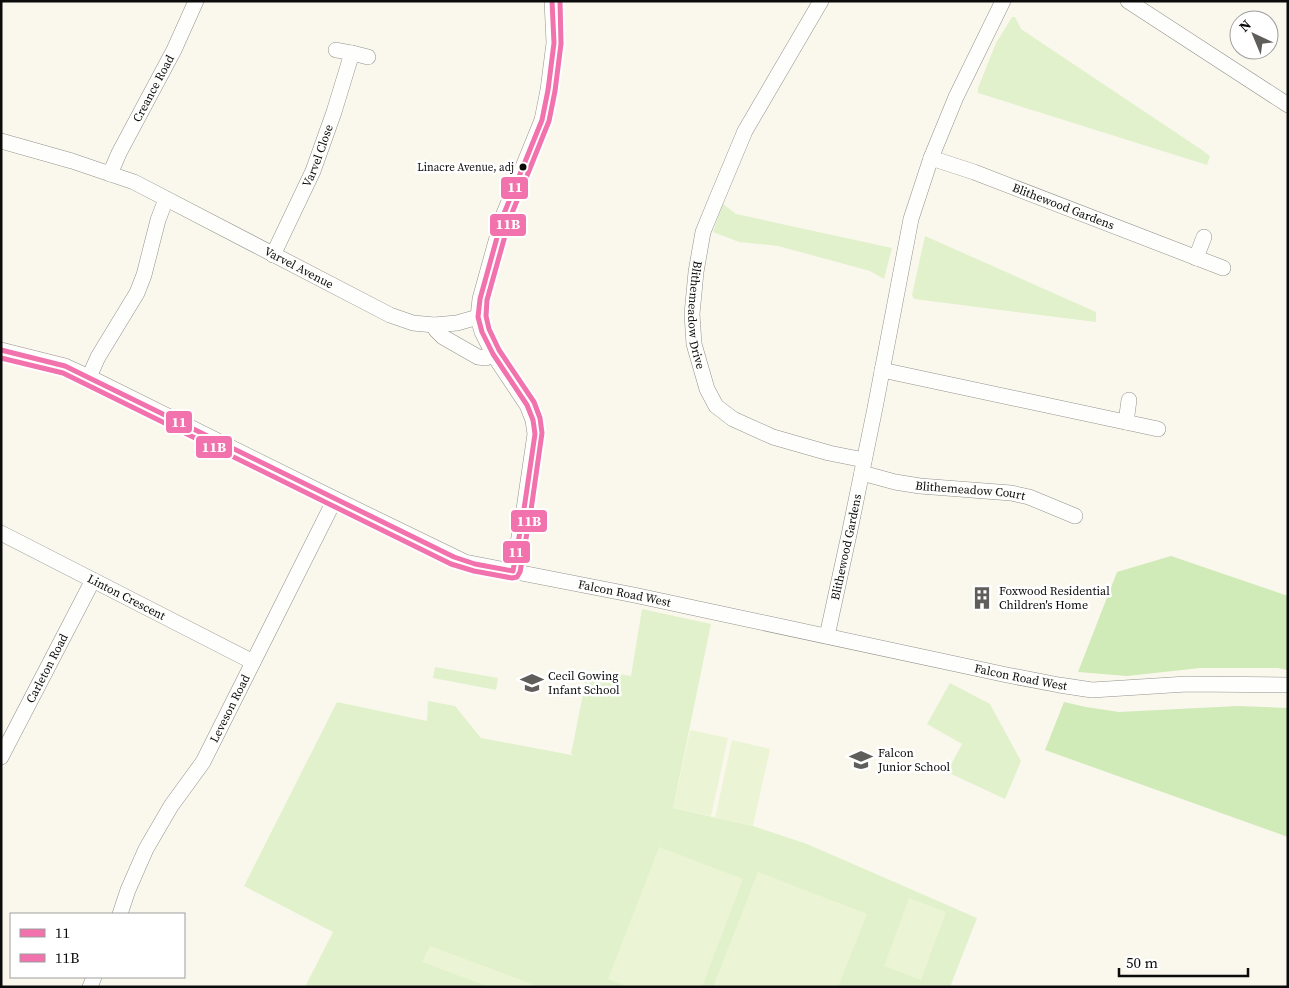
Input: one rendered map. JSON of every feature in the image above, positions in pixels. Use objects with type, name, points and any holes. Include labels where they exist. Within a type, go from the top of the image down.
[{"type":"street","name":"Creance Road","points":[[110,174],[119,153],[174,50],[196,1]]},
{"type":"street","points":[[512,572],[535,434],[533,420],[527,405],[493,354],[482,332],[478,317],[480,298],[503,216],[542,120],[554,42],[552,1]]},
{"type":"street","name":"Blithemeadow Drive","points":[[822,1],[745,131],[704,232],[696,272],[692,314],[694,344],[707,389],[716,406],[733,419],[773,437],[829,453],[863,467]]},
{"type":"street","name":"Blithewood Gardens","points":[[827,636],[876,408],[911,219],[931,158],[956,97],[1003,1]]},
{"type":"street","points":[[1128,1],[1288,106]]},
{"type":"street","points":[[336,50],[368,57]]},
{"type":"street","name":"Varvel Close","points":[[273,255],[313,171],[352,53]]},
{"type":"street","name":"Varvel Avenue","points":[[1,141],[72,161],[134,182],[390,315],[413,323],[434,324],[457,323],[478,317]]},
{"type":"street","name":"Blithewood Gardens","points":[[931,158],[974,172],[1223,268]]},
{"type":"street","points":[[89,377],[98,357],[137,293],[166,199]]},
{"type":"street","points":[[1196,258],[1204,238]]},
{"type":"street","points":[[434,324],[436,330],[443,337],[478,357],[486,358],[493,354]]},
{"type":"street","name":"Falcon Road West","points":[[1,350],[65,366],[465,562],[634,595],[1058,685],[1092,690],[1187,684],[1288,685]]},
{"type":"street","points":[[882,370],[1158,429]]},
{"type":"street","points":[[1126,422],[1129,400]]},
{"type":"street","name":"Blithemeadow Court","points":[[863,467],[895,482],[920,486],[1011,493],[1029,497],[1075,516]]},
{"type":"street","name":"Leveson Road","points":[[120,913],[146,849],[171,806],[203,762],[335,499]]},
{"type":"street","name":"Linton Crescent","points":[[1,533],[253,662]]},
{"type":"street","name":"Carleton Road","points":[[1,756],[93,580]]},
{"type":"green space","points":[[1012,17],[1015,17],[1021,29],[1210,156],[1207,165],[978,93],[978,88],[996,43]]},
{"type":"green space","points":[[723,204],[736,214],[892,248],[884,279],[870,271],[778,246],[739,242],[713,232]]},
{"type":"green space","points":[[925,236],[1096,312],[1096,322],[914,299],[912,295]]},
{"type":"green space","points":[[1171,556],[1288,596],[1288,670],[1278,668],[1200,668],[1127,676],[1078,672],[1117,572]]},
{"type":"green space","points":[[642,609],[711,624],[673,808],[753,826],[807,844],[977,918],[950,987],[305,987],[333,932],[244,886],[337,702],[427,721],[428,701],[455,706],[481,738],[577,756],[571,754],[586,679],[603,671],[631,676]]},
{"type":"green space","points":[[435,667],[498,678],[496,690],[433,678]]},
{"type":"green space","points":[[950,683],[990,704],[1021,761],[1005,799],[947,772],[962,744],[927,724]]},
{"type":"green space","points":[[1064,702],[1119,712],[1237,706],[1288,708],[1288,837],[1045,750]]},
{"type":"green space","points":[[690,730],[728,738],[711,816],[673,808]]},
{"type":"green space","points":[[732,740],[770,749],[753,826],[715,818]]},
{"type":"green space","points":[[659,847],[743,879],[702,987],[628,987],[608,979]]},
{"type":"green space","points":[[758,872],[867,914],[838,987],[713,987]]},
{"type":"green space","points":[[909,898],[946,912],[921,980],[884,966]]},
{"type":"green space","points":[[430,946],[540,987],[489,987],[422,962]]},
{"type":"transit line","name":"11","points":[[1,350],[65,366],[454,557],[475,564],[513,571],[535,434],[533,420],[527,405],[493,354],[482,332],[478,317],[480,299],[503,216],[542,120],[554,43],[552,1]]},
{"type":"transit line","name":"11B","points":[[1,358],[63,373],[451,564],[474,571],[512,578],[517,577],[520,572],[531,510],[542,433],[540,418],[534,402],[499,350],[489,329],[486,316],[487,300],[510,218],[549,121],[561,44],[560,1]]},
{"type":"place","name":"Linacre Avenue, adj","points":[[523,167]]},
{"type":"place","name":"Foxwood Residential Children's Home","points":[[982,598]]},
{"type":"place","name":"Cecil Gowing Infant School","points":[[532,683]]},
{"type":"place","name":"Falcon Junior School","points":[[861,760]]}]
